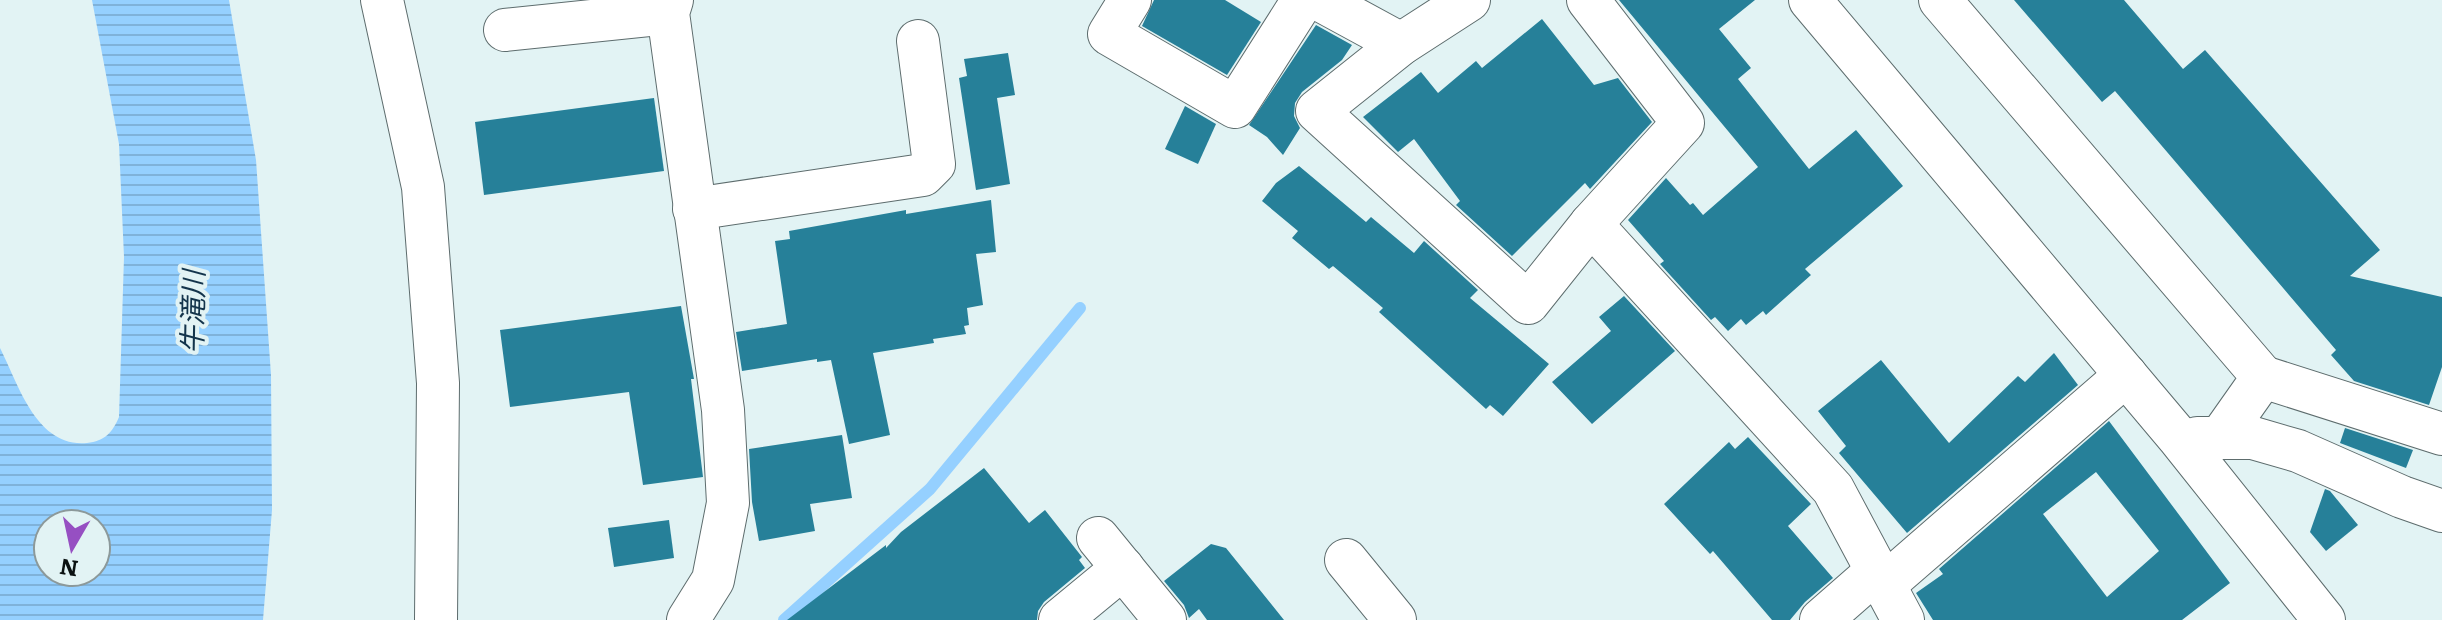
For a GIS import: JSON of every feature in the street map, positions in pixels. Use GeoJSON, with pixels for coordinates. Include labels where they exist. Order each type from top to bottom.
{"type":"FeatureCollection","features":[{"type":"Feature","properties":{"kind":"street"},"geometry":{"type":"LineString","coordinates":[[382,0],[423,187],[438,383],[436,620]]}},
{"type":"Feature","properties":{"kind":"street"},"geometry":{"type":"LineString","coordinates":[[1130,0],[1109,34],[1235,107],[1303,0]]}},
{"type":"Feature","properties":{"kind":"street"},"geometry":{"type":"LineString","coordinates":[[1320,0],[1401,44]]}},
{"type":"Feature","properties":{"kind":"street"},"geometry":{"type":"LineString","coordinates":[[1469,0],[1401,44],[1317,111],[1528,303],[1591,224],[1683,123],[1588,0]]}},
{"type":"Feature","properties":{"kind":"street"},"geometry":{"type":"LineString","coordinates":[[1810,0],[2178,437],[2324,620]]}},
{"type":"Feature","properties":{"kind":"street"},"geometry":{"type":"LineString","coordinates":[[1940,0],[2263,377],[2442,434]]}},
{"type":"Feature","properties":{"kind":"street"},"geometry":{"type":"LineString","coordinates":[[505,30],[670,6],[694,209],[723,410],[728,503],[713,580],[688,620]]}},
{"type":"Feature","properties":{"kind":"street"},"geometry":{"type":"LineString","coordinates":[[694,209],[923,175],[934,164],[918,41]]}},
{"type":"Feature","properties":{"kind":"street"},"geometry":{"type":"LineString","coordinates":[[1591,224],[1833,489],[1888,592]]}},
{"type":"Feature","properties":{"kind":"street"},"geometry":{"type":"LineString","coordinates":[[1821,620],[1888,592],[2126,375]]}},
{"type":"Feature","properties":{"kind":"street"},"geometry":{"type":"LineString","coordinates":[[2220,438],[2263,377]]}},
{"type":"Feature","properties":{"kind":"street"},"geometry":{"type":"LineString","coordinates":[[2178,437],[2253,438],[2298,451],[2402,497],[2442,511]]}},
{"type":"Feature","properties":{"kind":"street"},"geometry":{"type":"LineString","coordinates":[[1060,620],[1110,553],[1165,620]]}},
{"type":"Feature","properties":{"kind":"street"},"geometry":{"type":"LineString","coordinates":[[1346,560],[1395,620]]}},
{"type":"Feature","properties":{"kind":"water","name":"牛滝川"},"geometry":{"type":"Polygon","coordinates":[[[92,0],[229,0],[256,160],[271,375],[272,510],[263,620],[0,620],[0,348],[31,410],[54,435],[69,442],[87,443],[107,435],[119,417],[124,257],[119,144],[92,0]]]}},
{"type":"Feature","properties":{"kind":"building"},"geometry":{"type":"Polygon","coordinates":[[[1154,0],[1225,0],[1261,22],[1227,75],[1142,26],[1154,0]]]}},
{"type":"Feature","properties":{"kind":"building"},"geometry":{"type":"Polygon","coordinates":[[[1619,0],[1755,0],[1719,29],[1751,68],[1738,79],[1809,169],[1856,130],[1903,186],[1805,269],[1811,275],[1766,315],[1763,311],[1746,325],[1741,319],[1728,331],[1715,317],[1711,320],[1660,264],[1664,261],[1628,220],[1666,178],[1703,215],[1758,167],[1619,0]]]}},
{"type":"Feature","properties":{"kind":"building"},"geometry":{"type":"Polygon","coordinates":[[[2014,0],[2124,0],[2183,69],[2205,50],[2380,250],[2350,276],[2442,297],[2442,367],[2429,405],[2354,381],[2331,355],[2336,350],[2115,91],[2102,102],[2014,0]]]}},
{"type":"Feature","properties":{"kind":"building"},"geometry":{"type":"Polygon","coordinates":[[[1542,19],[1594,85],[1618,78],[1652,122],[1590,189],[1585,183],[1512,256],[1456,205],[1460,201],[1414,139],[1398,152],[1363,117],[1421,72],[1438,93],[1476,61],[1482,68],[1542,19]]]}},
{"type":"Feature","properties":{"kind":"building"},"geometry":{"type":"Polygon","coordinates":[[[1316,25],[1352,45],[1342,60],[1302,92],[1295,103],[1294,116],[1300,128],[1283,155],[1267,137],[1249,125],[1316,25]]]}},
{"type":"Feature","properties":{"kind":"building"},"geometry":{"type":"Polygon","coordinates":[[[1008,53],[1015,95],[997,98],[1010,184],[976,190],[959,78],[967,76],[964,59],[1008,53]]]}},
{"type":"Feature","properties":{"kind":"building"},"geometry":{"type":"Polygon","coordinates":[[[654,98],[664,171],[484,195],[475,122],[654,98]]]}},
{"type":"Feature","properties":{"kind":"building"},"geometry":{"type":"Polygon","coordinates":[[[1185,106],[1216,124],[1198,164],[1165,149],[1185,106]]]}},
{"type":"Feature","properties":{"kind":"building"},"geometry":{"type":"Polygon","coordinates":[[[1299,166],[1366,222],[1371,217],[1414,253],[1424,241],[1478,290],[1470,298],[1549,364],[1503,416],[1490,405],[1486,409],[1379,312],[1383,308],[1333,266],[1329,269],[1292,238],[1298,231],[1262,201],[1276,183],[1299,166]]]}},
{"type":"Feature","properties":{"kind":"building"},"geometry":{"type":"Polygon","coordinates":[[[991,200],[996,252],[976,254],[983,305],[967,308],[969,325],[964,326],[966,334],[933,339],[934,343],[873,353],[890,435],[849,444],[831,360],[817,362],[817,359],[742,371],[736,332],[787,324],[775,241],[790,239],[789,231],[906,210],[906,214],[991,200]]]}},
{"type":"Feature","properties":{"kind":"building"},"geometry":{"type":"Polygon","coordinates":[[[1624,296],[1675,351],[1592,424],[1552,382],[1611,331],[1599,317],[1624,296]]]}},
{"type":"Feature","properties":{"kind":"building"},"geometry":{"type":"Polygon","coordinates":[[[681,306],[694,379],[691,379],[703,477],[643,485],[629,392],[510,407],[500,330],[681,306]]]}},
{"type":"Feature","properties":{"kind":"building"},"geometry":{"type":"Polygon","coordinates":[[[2054,353],[2078,385],[1907,533],[1839,453],[1846,446],[1818,411],[1881,360],[1949,443],[2018,376],[2025,382],[2054,353]]]}},
{"type":"Feature","properties":{"kind":"building"},"geometry":{"type":"Polygon","coordinates":[[[2109,421],[2230,583],[2182,620],[1933,620],[1916,593],[1943,574],[1939,569],[2109,421]],[[2096,472],[2043,514],[2107,597],[2159,551],[2096,472]]]}},
{"type":"Feature","properties":{"kind":"building"},"geometry":{"type":"Polygon","coordinates":[[[2345,428],[2413,450],[2406,468],[2340,443],[2345,428]]]}},
{"type":"Feature","properties":{"kind":"building"},"geometry":{"type":"Polygon","coordinates":[[[842,435],[852,498],[810,504],[815,531],[759,541],[752,502],[749,449],[842,435]]]}},
{"type":"Feature","properties":{"kind":"building"},"geometry":{"type":"Polygon","coordinates":[[[1748,437],[1811,504],[1788,526],[1833,578],[1790,620],[1772,620],[1713,551],[1710,554],[1664,504],[1729,442],[1735,449],[1748,437]]]}},
{"type":"Feature","properties":{"kind":"building"},"geometry":{"type":"Polygon","coordinates":[[[984,468],[1029,523],[1045,510],[1082,557],[1079,560],[1085,568],[1044,602],[1037,620],[787,620],[886,545],[886,548],[901,532],[984,468]]]}},
{"type":"Feature","properties":{"kind":"building"},"geometry":{"type":"Polygon","coordinates":[[[2325,489],[2358,525],[2326,551],[2310,532],[2325,489]]]}},
{"type":"Feature","properties":{"kind":"building"},"geometry":{"type":"Polygon","coordinates":[[[669,520],[674,558],[614,567],[608,528],[669,520]]]}},
{"type":"Feature","properties":{"kind":"building"},"geometry":{"type":"Polygon","coordinates":[[[1211,544],[1226,548],[1284,620],[1207,620],[1199,609],[1189,618],[1184,605],[1164,581],[1211,544]]]}},
{"type":"Feature","properties":{"kind":"waterway"},"geometry":{"type":"LineString","coordinates":[[784,620],[930,489],[1080,308]]}}]}
